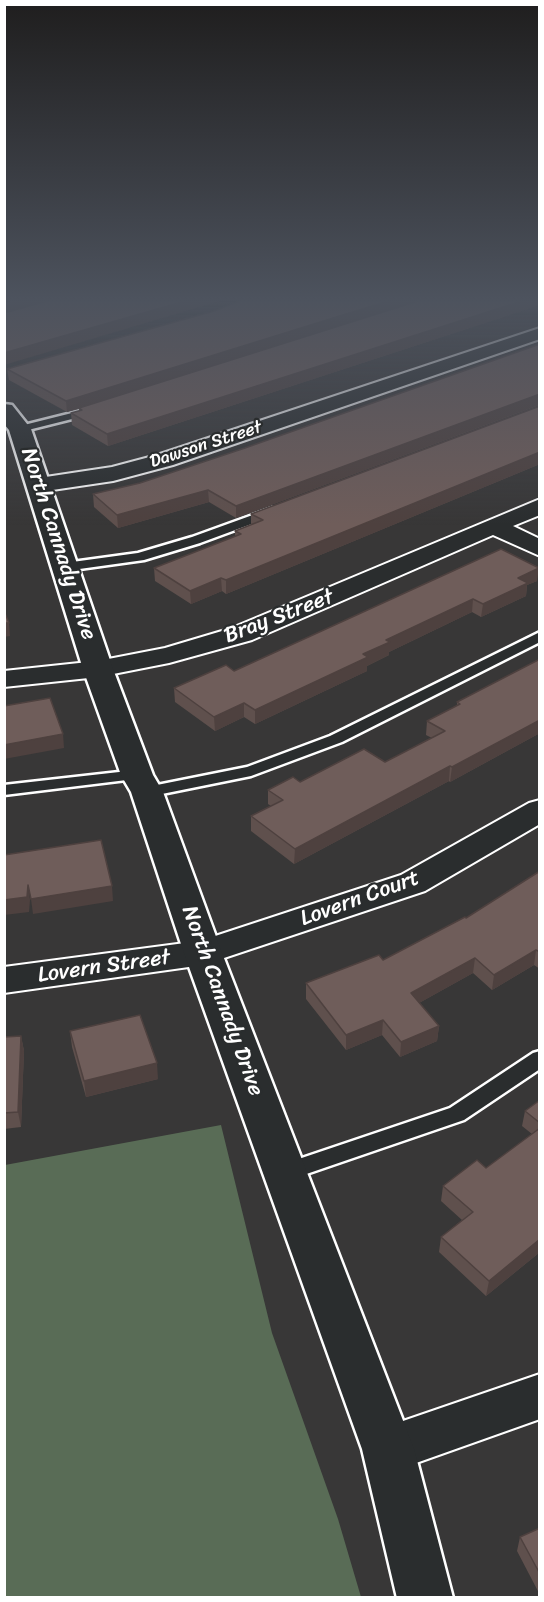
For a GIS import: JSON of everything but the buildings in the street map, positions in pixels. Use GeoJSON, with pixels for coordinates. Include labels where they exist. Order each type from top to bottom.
{"type":"FeatureCollection","features":[{"type":"Feature","properties":{"kind":"street","name":"Dawson Street"},"geometry":{"type":"LineString","coordinates":[[39,485],[113,474],[165,460],[414,376]]}},
{"type":"Feature","properties":{"kind":"street","name":"North Cannady Drive"},"geometry":{"type":"LineString","coordinates":[[12,419],[39,485],[98,669],[388,1449],[425,1598]]}},
{"type":"Feature","properties":{"kind":"street","name":"Bray Street"},"geometry":{"type":"LineString","coordinates":[[4,680],[98,669],[170,655],[242,634],[540,506]]}},
{"type":"Feature","properties":{"kind":"street"},"geometry":{"type":"LineString","coordinates":[[494,526],[540,549]]}},
{"type":"Feature","properties":{"kind":"street","name":"Lovern Court"},"geometry":{"type":"LineString","coordinates":[[203,953],[413,883],[540,810]]}},
{"type":"Feature","properties":{"kind":"street","name":"Lovern Street"},"geometry":{"type":"LineString","coordinates":[[4,980],[203,953]]}},
{"type":"Feature","properties":{"kind":"street"},"geometry":{"type":"LineString","coordinates":[[388,1449],[540,1396]]}},
{"type":"Feature","properties":{"kind":"lane"},"geometry":{"type":"LineString","coordinates":[[12,419],[86,413],[105,406]]}},
{"type":"Feature","properties":{"kind":"lane"},"geometry":{"type":"LineString","coordinates":[[65,567],[139,558],[196,540],[285,507]]}},
{"type":"Feature","properties":{"kind":"lane"},"geometry":{"type":"LineString","coordinates":[[4,790],[142,783],[250,771],[336,739],[540,636]]}},
{"type":"Feature","properties":{"kind":"lane"},"geometry":{"type":"LineString","coordinates":[[285,1172],[457,1114],[540,1058]]}},
{"type":"Feature","properties":{"kind":"green space"},"geometry":{"type":"Polygon","coordinates":[[[221,1125],[272,1333],[338,1519],[361,1597],[5,1597],[5,1165],[221,1125]]]}}]}
